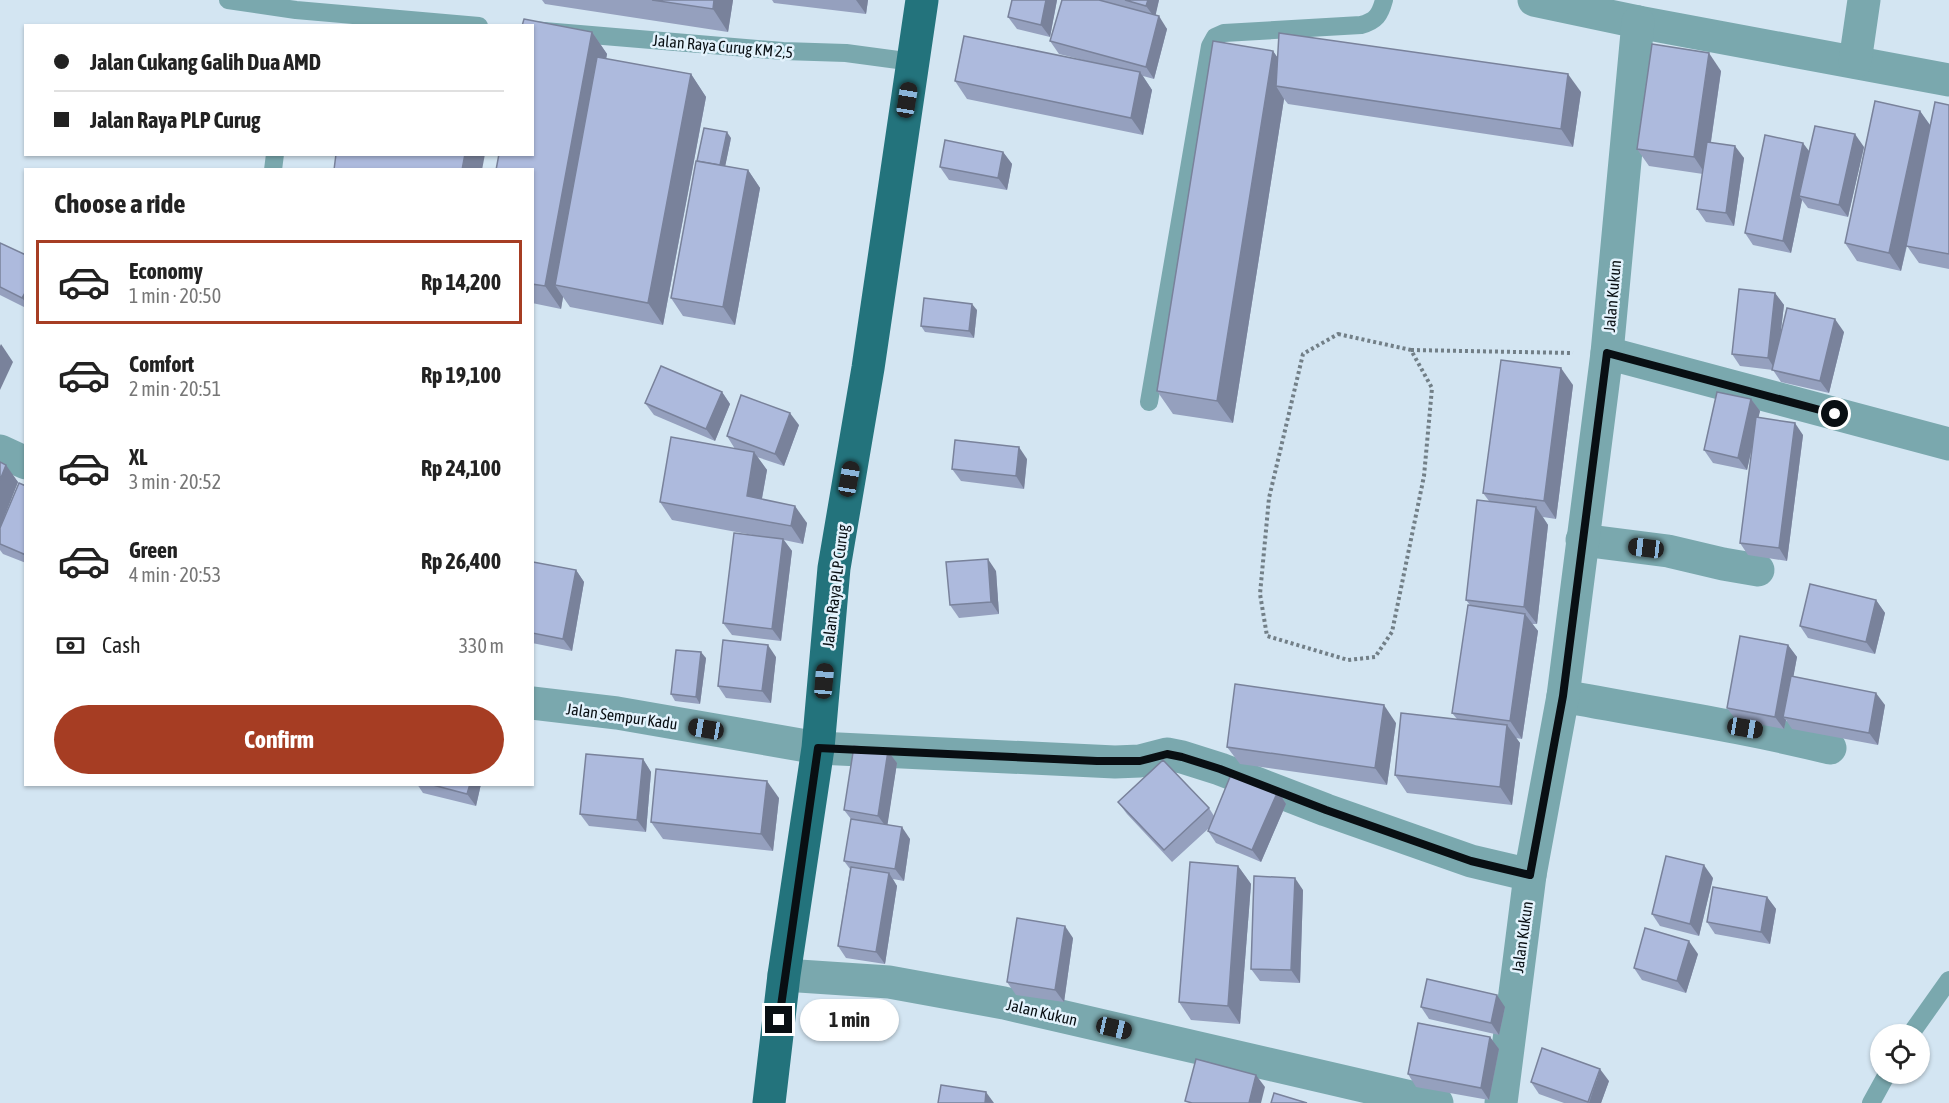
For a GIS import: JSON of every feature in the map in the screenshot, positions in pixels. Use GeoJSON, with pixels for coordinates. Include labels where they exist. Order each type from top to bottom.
{"type":"FeatureCollection","features":[{"type":"Feature","properties":{"kind":"main road","name":"Jalan Raya PLP Curug"},"geometry":{"type":"LineString","coordinates":[[769,1103],[784,975],[818,748],[834,568],[868,368],[922,0]]}},
{"type":"Feature","properties":{"kind":"street"},"geometry":{"type":"LineString","coordinates":[[1534,0],[1638,22],[1949,80]]}},
{"type":"Feature","properties":{"kind":"street"},"geometry":{"type":"LineString","coordinates":[[1855,62],[1864,0]]}},
{"type":"Feature","properties":{"kind":"street","name":"Jalan Kukun"},"geometry":{"type":"LineString","coordinates":[[1501,1103],[1530,875],[1563,696],[1607,353],[1638,22]]}},
{"type":"Feature","properties":{"kind":"street"},"geometry":{"type":"LineString","coordinates":[[1607,353],[1949,444]]}},
{"type":"Feature","properties":{"kind":"street"},"geometry":{"type":"LineString","coordinates":[[0,451],[24,462]]}},
{"type":"Feature","properties":{"kind":"street"},"geometry":{"type":"LineString","coordinates":[[1582,540],[1668,551],[1758,570]]}},
{"type":"Feature","properties":{"kind":"street"},"geometry":{"type":"LineString","coordinates":[[1563,696],[1766,732],[1830,748]]}},
{"type":"Feature","properties":{"kind":"street","name":"Jalan Sempur Kadu"},"geometry":{"type":"LineString","coordinates":[[534,704],[617,713],[818,748],[1097,761],[1140,761],[1167,754],[1220,769],[1326,810],[1471,861],[1530,875]]}},
{"type":"Feature","properties":{"kind":"street","name":"Jalan Kukun"},"geometry":{"type":"LineString","coordinates":[[784,975],[889,982],[1004,1003],[1437,1103]]}},
{"type":"Feature","properties":{"kind":"lane"},"geometry":{"type":"LineString","coordinates":[[228,0],[295,18],[433,24]]}},
{"type":"Feature","properties":{"kind":"lane"},"geometry":{"type":"LineString","coordinates":[[1149,402],[1208,57],[1215,37],[1224,33],[1361,25],[1373,22],[1380,14],[1384,0]]}},
{"type":"Feature","properties":{"kind":"lane","name":"Jalan Raya Curug KM 2,5"},"geometry":{"type":"LineString","coordinates":[[534,30],[783,51],[846,53],[913,62]]}},
{"type":"Feature","properties":{"kind":"lane"},"geometry":{"type":"LineString","coordinates":[[1918,1024],[1949,980]]}},
{"type":"Feature","properties":{"kind":"lane"},"geometry":{"type":"LineString","coordinates":[[1871,1103],[1881,1084]]}},
{"type":"Feature","properties":{"kind":"path"},"geometry":{"type":"LineString","coordinates":[[1411,350],[1432,388],[1425,476],[1392,632],[1375,657],[1348,660],[1267,636],[1260,594],[1269,498],[1303,354],[1338,334],[1411,350],[1607,353]]}},
{"type":"Feature","properties":{"kind":"building"},"geometry":{"type":"Polygon","coordinates":[[[652,0],[714,0],[713,9],[652,0]]]}},
{"type":"Feature","properties":{"kind":"building"},"geometry":{"type":"Polygon","coordinates":[[[1012,0],[1046,0],[1041,25],[1008,17],[1012,0]]]}},
{"type":"Feature","properties":{"kind":"building"},"geometry":{"type":"Polygon","coordinates":[[[1062,0],[1099,0],[1159,16],[1146,67],[1050,41],[1062,0]]]}},
{"type":"Feature","properties":{"kind":"building"},"geometry":{"type":"Polygon","coordinates":[[[1125,0],[1148,0],[1146,6],[1125,0]]]}},
{"type":"Feature","properties":{"kind":"building"},"geometry":{"type":"Polygon","coordinates":[[[524,19],[592,32],[545,286],[534,284],[534,168],[496,168],[499,156],[534,156],[534,24],[523,24],[524,19]]]}},
{"type":"Feature","properties":{"kind":"building"},"geometry":{"type":"Polygon","coordinates":[[[1279,33],[1568,74],[1561,129],[1276,86],[1279,33]]]}},
{"type":"Feature","properties":{"kind":"building"},"geometry":{"type":"Polygon","coordinates":[[[964,36],[1140,72],[1131,118],[955,81],[964,36]]]}},
{"type":"Feature","properties":{"kind":"building"},"geometry":{"type":"Polygon","coordinates":[[[1213,41],[1273,51],[1217,401],[1157,391],[1213,41]]]}},
{"type":"Feature","properties":{"kind":"building"},"geometry":{"type":"Polygon","coordinates":[[[1652,44],[1709,53],[1694,157],[1637,149],[1652,44]]]}},
{"type":"Feature","properties":{"kind":"building"},"geometry":{"type":"Polygon","coordinates":[[[597,57],[691,74],[648,303],[555,285],[597,57]]]}},
{"type":"Feature","properties":{"kind":"building"},"geometry":{"type":"Polygon","coordinates":[[[1875,101],[1920,111],[1889,253],[1845,243],[1875,101]]]}},
{"type":"Feature","properties":{"kind":"building"},"geometry":{"type":"Polygon","coordinates":[[[1935,102],[1949,105],[1949,254],[1906,246],[1935,102]]]}},
{"type":"Feature","properties":{"kind":"building"},"geometry":{"type":"Polygon","coordinates":[[[1815,126],[1855,134],[1839,205],[1799,196],[1815,126]]]}},
{"type":"Feature","properties":{"kind":"building"},"geometry":{"type":"Polygon","coordinates":[[[704,128],[727,132],[720,165],[697,161],[704,128]]]}},
{"type":"Feature","properties":{"kind":"building"},"geometry":{"type":"Polygon","coordinates":[[[1765,135],[1803,143],[1783,241],[1745,233],[1765,135]]]}},
{"type":"Feature","properties":{"kind":"building"},"geometry":{"type":"Polygon","coordinates":[[[945,140],[1003,152],[998,178],[940,167],[945,140]]]}},
{"type":"Feature","properties":{"kind":"building"},"geometry":{"type":"Polygon","coordinates":[[[1707,142],[1735,146],[1726,213],[1697,209],[1707,142]]]}},
{"type":"Feature","properties":{"kind":"building"},"geometry":{"type":"Polygon","coordinates":[[[336,156],[465,156],[462,168],[334,168],[336,156]]]}},
{"type":"Feature","properties":{"kind":"building"},"geometry":{"type":"Polygon","coordinates":[[[696,161],[748,170],[723,307],[671,298],[696,161]]]}},
{"type":"Feature","properties":{"kind":"building"},"geometry":{"type":"Polygon","coordinates":[[[0,243],[24,254],[24,294],[22,298],[0,287],[0,243]]]}},
{"type":"Feature","properties":{"kind":"building"},"geometry":{"type":"Polygon","coordinates":[[[1739,289],[1775,293],[1768,358],[1732,354],[1739,289]]]}},
{"type":"Feature","properties":{"kind":"building"},"geometry":{"type":"Polygon","coordinates":[[[924,298],[972,304],[969,331],[921,326],[924,298]]]}},
{"type":"Feature","properties":{"kind":"building"},"geometry":{"type":"Polygon","coordinates":[[[1787,308],[1835,319],[1820,381],[1772,370],[1787,308]]]}},
{"type":"Feature","properties":{"kind":"building"},"geometry":{"type":"Polygon","coordinates":[[[1501,360],[1561,368],[1544,501],[1483,493],[1501,360]]]}},
{"type":"Feature","properties":{"kind":"building"},"geometry":{"type":"Polygon","coordinates":[[[661,366],[722,392],[706,429],[645,403],[661,366]]]}},
{"type":"Feature","properties":{"kind":"building"},"geometry":{"type":"Polygon","coordinates":[[[1717,392],[1751,399],[1738,458],[1704,450],[1717,392]]]}},
{"type":"Feature","properties":{"kind":"building"},"geometry":{"type":"Polygon","coordinates":[[[741,395],[790,413],[775,454],[727,436],[741,395]]]}},
{"type":"Feature","properties":{"kind":"building"},"geometry":{"type":"Polygon","coordinates":[[[1756,417],[1795,423],[1779,548],[1740,543],[1756,417]]]}},
{"type":"Feature","properties":{"kind":"building"},"geometry":{"type":"Polygon","coordinates":[[[671,437],[754,452],[747,496],[795,506],[791,526],[660,502],[671,437]]]}},
{"type":"Feature","properties":{"kind":"building"},"geometry":{"type":"Polygon","coordinates":[[[955,440],[1019,447],[1016,476],[952,469],[955,440]]]}},
{"type":"Feature","properties":{"kind":"building"},"geometry":{"type":"Polygon","coordinates":[[[0,462],[6,465],[0,480],[0,462]]]}},
{"type":"Feature","properties":{"kind":"building"},"geometry":{"type":"Polygon","coordinates":[[[19,483],[24,485],[24,554],[0,544],[0,528],[19,483]]]}},
{"type":"Feature","properties":{"kind":"building"},"geometry":{"type":"Polygon","coordinates":[[[1477,500],[1536,507],[1524,607],[1466,600],[1477,500]]]}},
{"type":"Feature","properties":{"kind":"building"},"geometry":{"type":"Polygon","coordinates":[[[734,533],[783,539],[772,629],[723,623],[734,533]]]}},
{"type":"Feature","properties":{"kind":"building"},"geometry":{"type":"Polygon","coordinates":[[[988,559],[991,602],[950,605],[946,562],[988,559]]]}},
{"type":"Feature","properties":{"kind":"building"},"geometry":{"type":"Polygon","coordinates":[[[534,562],[576,570],[563,639],[534,633],[534,562]]]}},
{"type":"Feature","properties":{"kind":"building"},"geometry":{"type":"Polygon","coordinates":[[[1810,584],[1876,600],[1866,642],[1800,626],[1810,584]]]}},
{"type":"Feature","properties":{"kind":"building"},"geometry":{"type":"Polygon","coordinates":[[[1468,605],[1525,614],[1510,721],[1452,713],[1468,605]]]}},
{"type":"Feature","properties":{"kind":"building"},"geometry":{"type":"Polygon","coordinates":[[[1740,636],[1788,645],[1775,717],[1727,708],[1740,636]]]}},
{"type":"Feature","properties":{"kind":"building"},"geometry":{"type":"Polygon","coordinates":[[[723,640],[768,645],[762,691],[718,686],[723,640]]]}},
{"type":"Feature","properties":{"kind":"building"},"geometry":{"type":"Polygon","coordinates":[[[676,650],[701,652],[696,697],[671,694],[676,650]]]}},
{"type":"Feature","properties":{"kind":"building"},"geometry":{"type":"Polygon","coordinates":[[[1791,676],[1876,693],[1869,733],[1783,717],[1791,676]]]}},
{"type":"Feature","properties":{"kind":"building"},"geometry":{"type":"Polygon","coordinates":[[[1235,684],[1384,705],[1375,768],[1227,747],[1235,684]]]}},
{"type":"Feature","properties":{"kind":"building"},"geometry":{"type":"Polygon","coordinates":[[[1401,713],[1507,725],[1500,787],[1395,775],[1401,713]]]}},
{"type":"Feature","properties":{"kind":"building"},"geometry":{"type":"Polygon","coordinates":[[[854,746],[888,751],[878,816],[844,810],[854,746]]]}},
{"type":"Feature","properties":{"kind":"building"},"geometry":{"type":"Polygon","coordinates":[[[586,754],[643,759],[637,820],[580,814],[586,754]]]}},
{"type":"Feature","properties":{"kind":"building"},"geometry":{"type":"Polygon","coordinates":[[[1163,760],[1209,808],[1164,850],[1118,802],[1163,760]]]}},
{"type":"Feature","properties":{"kind":"building"},"geometry":{"type":"Polygon","coordinates":[[[656,769],[767,781],[761,834],[651,822],[656,769]]]}},
{"type":"Feature","properties":{"kind":"building"},"geometry":{"type":"Polygon","coordinates":[[[1232,772],[1278,791],[1252,850],[1208,831],[1232,772]]]}},
{"type":"Feature","properties":{"kind":"building"},"geometry":{"type":"Polygon","coordinates":[[[437,786],[469,786],[467,794],[437,786]]]}},
{"type":"Feature","properties":{"kind":"building"},"geometry":{"type":"Polygon","coordinates":[[[851,819],[902,827],[895,869],[844,861],[851,819]]]}},
{"type":"Feature","properties":{"kind":"building"},"geometry":{"type":"Polygon","coordinates":[[[1666,856],[1704,865],[1690,924],[1652,914],[1666,856]]]}},
{"type":"Feature","properties":{"kind":"building"},"geometry":{"type":"Polygon","coordinates":[[[1190,862],[1238,866],[1228,1006],[1179,1002],[1190,862]]]}},
{"type":"Feature","properties":{"kind":"building"},"geometry":{"type":"Polygon","coordinates":[[[851,867],[889,873],[876,952],[838,946],[851,867]]]}},
{"type":"Feature","properties":{"kind":"building"},"geometry":{"type":"Polygon","coordinates":[[[1254,876],[1295,878],[1291,970],[1251,969],[1254,876]]]}},
{"type":"Feature","properties":{"kind":"building"},"geometry":{"type":"Polygon","coordinates":[[[1713,887],[1767,897],[1761,932],[1707,922],[1713,887]]]}},
{"type":"Feature","properties":{"kind":"building"},"geometry":{"type":"Polygon","coordinates":[[[1017,918],[1065,926],[1055,990],[1007,982],[1017,918]]]}},
{"type":"Feature","properties":{"kind":"building"},"geometry":{"type":"Polygon","coordinates":[[[1645,928],[1689,941],[1677,981],[1634,968],[1645,928]]]}},
{"type":"Feature","properties":{"kind":"building"},"geometry":{"type":"Polygon","coordinates":[[[1427,979],[1497,995],[1491,1023],[1421,1007],[1427,979]]]}},
{"type":"Feature","properties":{"kind":"building"},"geometry":{"type":"Polygon","coordinates":[[[1418,1023],[1490,1037],[1481,1088],[1408,1074],[1418,1023]]]}},
{"type":"Feature","properties":{"kind":"building"},"geometry":{"type":"Polygon","coordinates":[[[1542,1048],[1600,1069],[1588,1102],[1531,1082],[1542,1048]]]}},
{"type":"Feature","properties":{"kind":"building"},"geometry":{"type":"Polygon","coordinates":[[[1196,1059],[1256,1075],[1249,1103],[1185,1101],[1196,1059]]]}},
{"type":"Feature","properties":{"kind":"building"},"geometry":{"type":"Polygon","coordinates":[[[941,1085],[986,1092],[985,1103],[938,1103],[941,1085]]]}},
{"type":"Feature","properties":{"kind":"building"},"geometry":{"type":"Polygon","coordinates":[[[1274,1093],[1307,1103],[1271,1103],[1274,1093]]]}},
{"type":"Feature","properties":{"kind":"route"},"geometry":{"type":"LineString","coordinates":[[779,1020],[818,748],[1097,761],[1140,761],[1167,754],[1220,769],[1326,810],[1471,861],[1530,875],[1563,696],[1607,353],[1835,414]]}}]}
